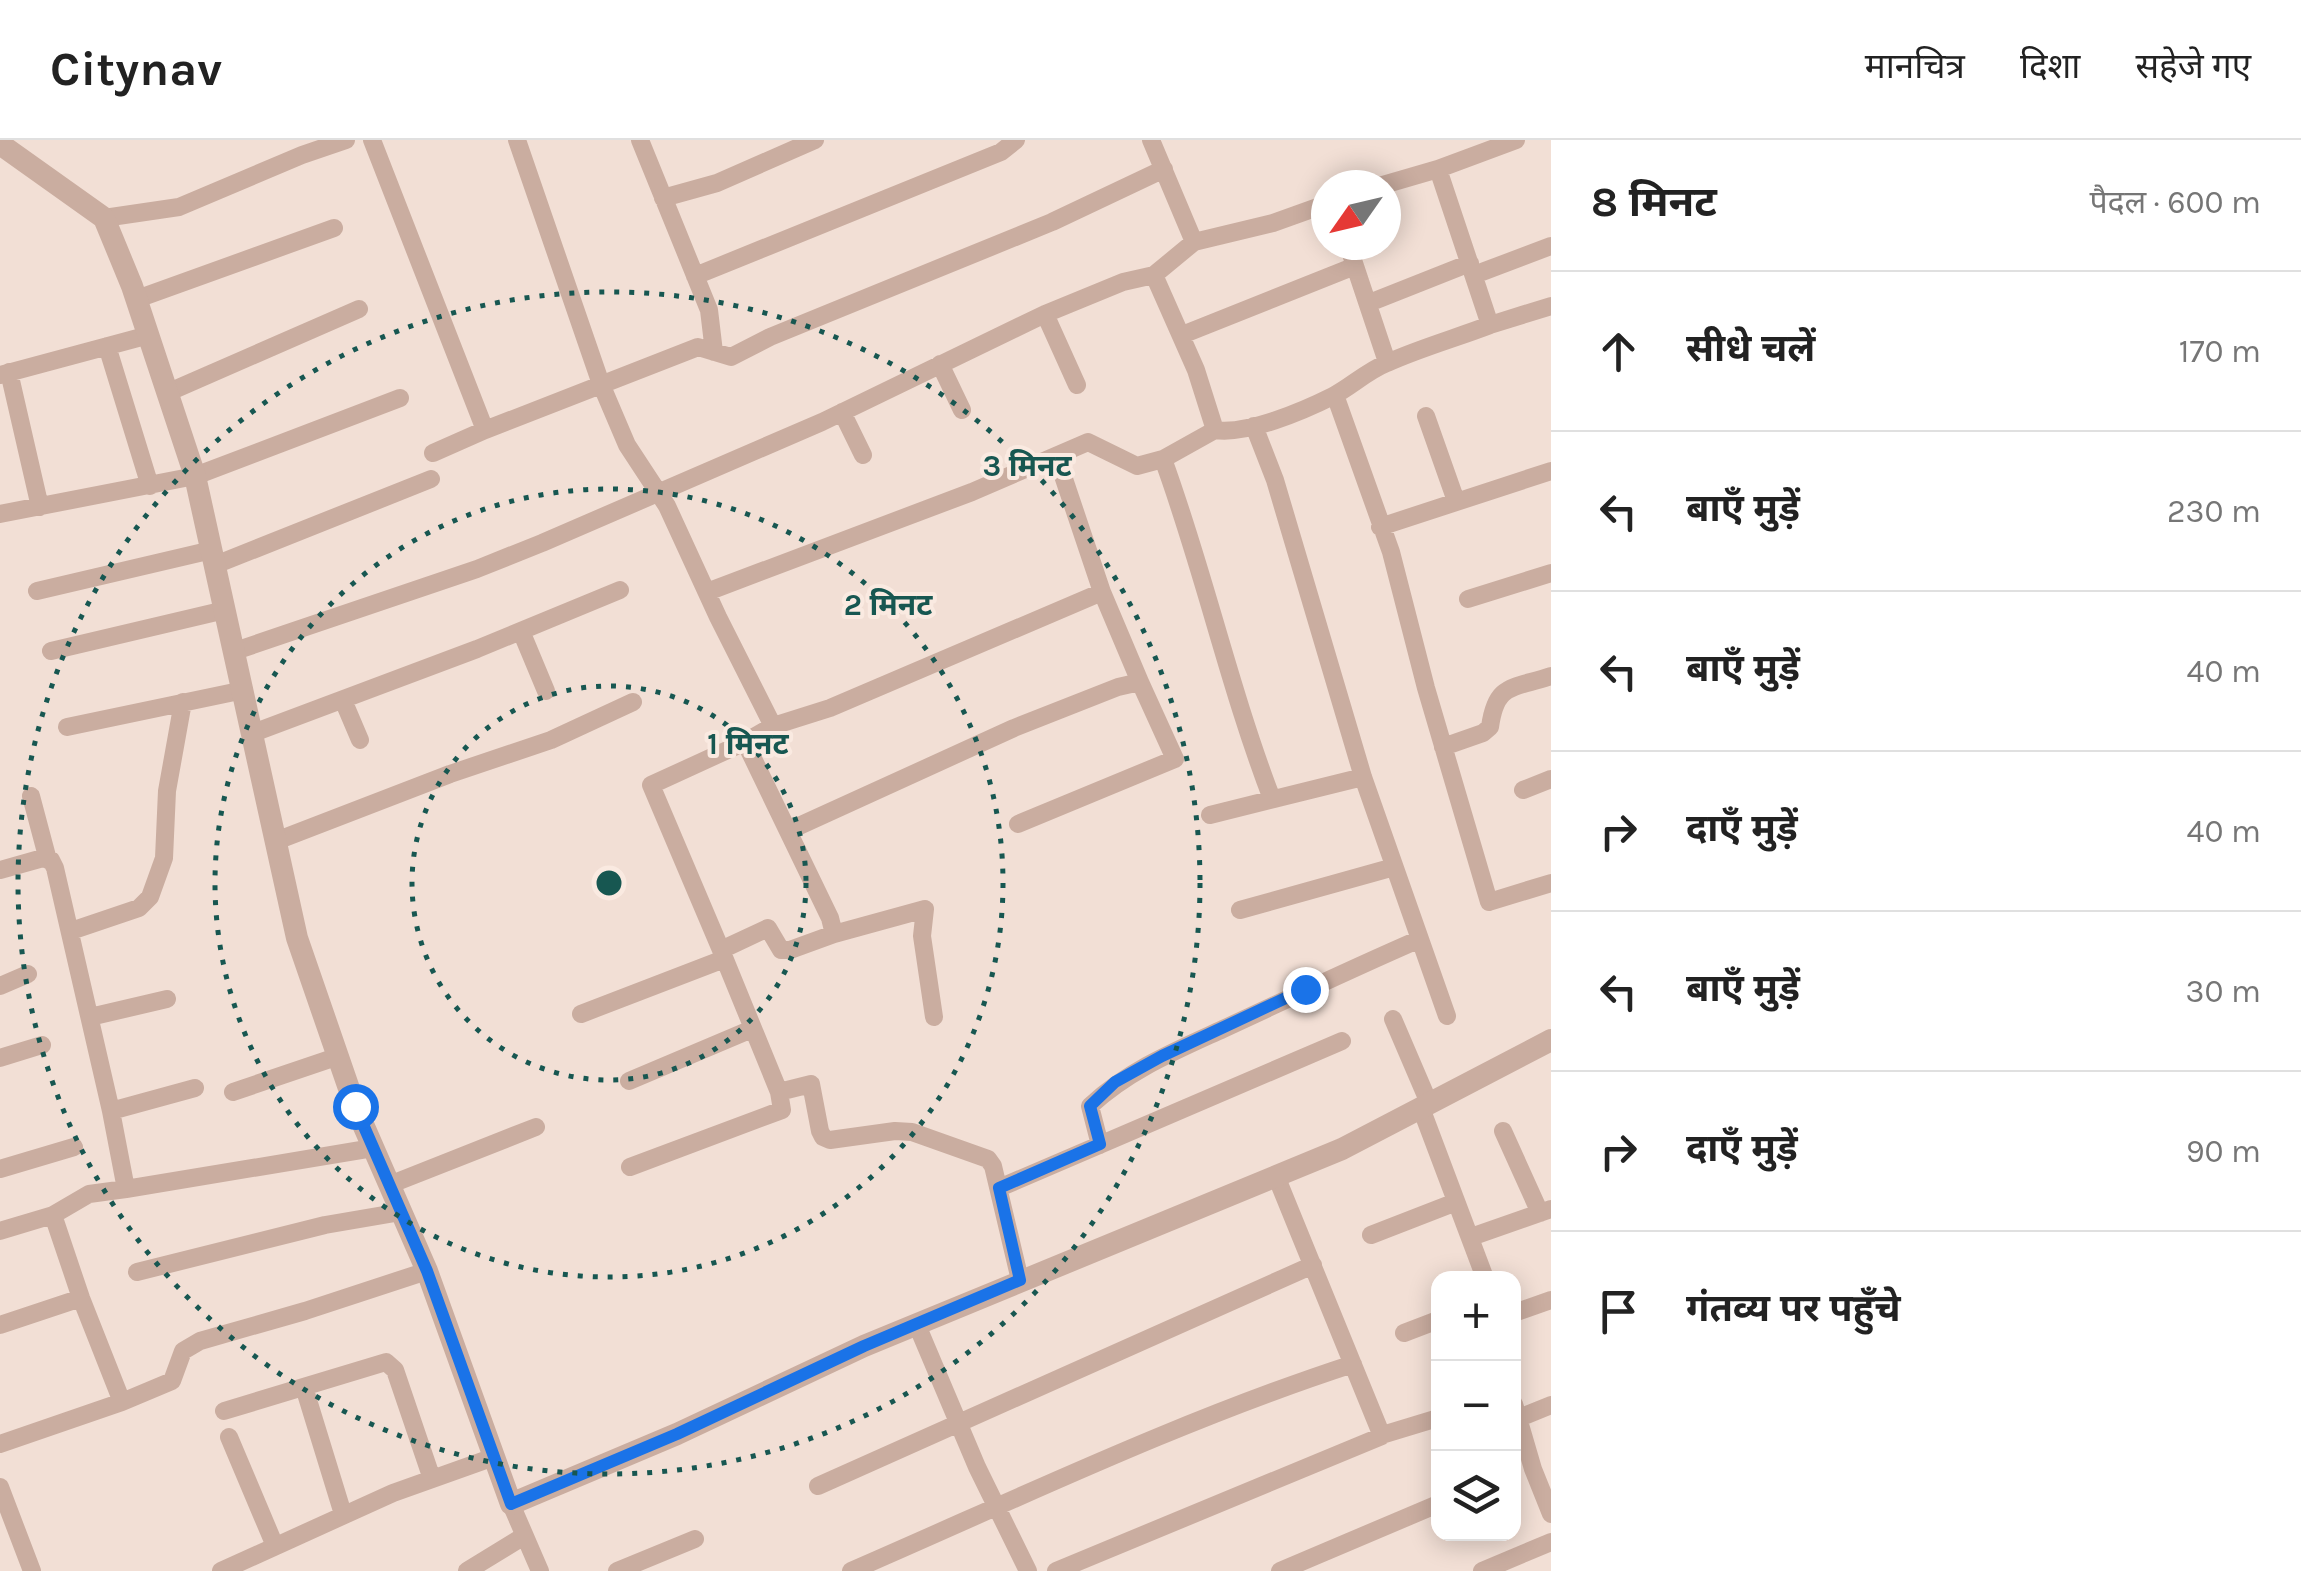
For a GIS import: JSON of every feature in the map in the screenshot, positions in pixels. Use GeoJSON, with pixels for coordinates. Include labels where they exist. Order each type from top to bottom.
{"type":"FeatureCollection","features":[{"type":"Feature","properties":{"kind":"street"},"geometry":{"type":"LineString","coordinates":[[104,218],[179,207],[346,140]]}},
{"type":"Feature","properties":{"kind":"street"},"geometry":{"type":"LineString","coordinates":[[372,140],[485,430]]}},
{"type":"Feature","properties":{"kind":"street"},"geometry":{"type":"LineString","coordinates":[[640,140],[709,310],[714,352]]}},
{"type":"Feature","properties":{"kind":"street"},"geometry":{"type":"LineString","coordinates":[[663,198],[717,183],[815,140]]}},
{"type":"Feature","properties":{"kind":"street"},"geometry":{"type":"LineString","coordinates":[[695,276],[1001,152],[1016,140]]}},
{"type":"Feature","properties":{"kind":"street"},"geometry":{"type":"LineString","coordinates":[[1151,140],[1194,242]]}},
{"type":"Feature","properties":{"kind":"street"},"geometry":{"type":"LineString","coordinates":[[1401,180],[1516,140]]}},
{"type":"Feature","properties":{"kind":"street"},"geometry":{"type":"LineString","coordinates":[[523,142],[601,384],[627,445],[658,493],[773,726]]}},
{"type":"Feature","properties":{"kind":"street"},"geometry":{"type":"LineString","coordinates":[[0,144],[104,218],[137,300],[195,476],[297,938],[374,1148],[427,1271],[511,1504],[540,1571]]}},
{"type":"Feature","properties":{"kind":"street"},"geometry":{"type":"LineString","coordinates":[[433,452],[698,346],[732,357],[770,337],[1052,222],[1164,169]]}},
{"type":"Feature","properties":{"kind":"street"},"geometry":{"type":"LineString","coordinates":[[1438,169],[1490,326]]}},
{"type":"Feature","properties":{"kind":"street"},"geometry":{"type":"LineString","coordinates":[[234,651],[477,569],[842,412],[1045,314],[1123,282],[1154,275],[1194,242],[1311,209]]}},
{"type":"Feature","properties":{"kind":"street"},"geometry":{"type":"LineString","coordinates":[[137,300],[334,228]]}},
{"type":"Feature","properties":{"kind":"street"},"geometry":{"type":"LineString","coordinates":[[1368,304],[1551,246]]}},
{"type":"Feature","properties":{"kind":"street"},"geometry":{"type":"LineString","coordinates":[[1353,260],[1388,362]]}},
{"type":"Feature","properties":{"kind":"street"},"geometry":{"type":"LineString","coordinates":[[1182,335],[1355,266]]}},
{"type":"Feature","properties":{"kind":"street"},"geometry":{"type":"LineString","coordinates":[[1154,275],[1182,335],[1214,430]]}},
{"type":"Feature","properties":{"kind":"street"},"geometry":{"type":"LineString","coordinates":[[707,592],[1056,458],[1088,442],[1137,466],[1163,459],[1214,430],[1234,433],[1254,426],[1336,395],[1388,362],[1551,306]]}},
{"type":"Feature","properties":{"kind":"street"},"geometry":{"type":"LineString","coordinates":[[169,392],[359,309]]}},
{"type":"Feature","properties":{"kind":"street"},"geometry":{"type":"LineString","coordinates":[[1045,314],[1078,384]]}},
{"type":"Feature","properties":{"kind":"street"},"geometry":{"type":"LineString","coordinates":[[40,508],[4,374],[149,334]]}},
{"type":"Feature","properties":{"kind":"street"},"geometry":{"type":"LineString","coordinates":[[108,346],[150,486]]}},
{"type":"Feature","properties":{"kind":"street"},"geometry":{"type":"LineString","coordinates":[[940,364],[962,410]]}},
{"type":"Feature","properties":{"kind":"street"},"geometry":{"type":"LineString","coordinates":[[1336,395],[1390,552],[1489,902],[1551,883]]}},
{"type":"Feature","properties":{"kind":"street"},"geometry":{"type":"LineString","coordinates":[[0,514],[195,476],[400,398]]}},
{"type":"Feature","properties":{"kind":"street"},"geometry":{"type":"LineString","coordinates":[[842,412],[863,455]]}},
{"type":"Feature","properties":{"kind":"street"},"geometry":{"type":"LineString","coordinates":[[1426,416],[1456,500]]}},
{"type":"Feature","properties":{"kind":"street"},"geometry":{"type":"LineString","coordinates":[[1254,426],[1275,480],[1364,777],[1447,1016]]}},
{"type":"Feature","properties":{"kind":"street"},"geometry":{"type":"LineString","coordinates":[[1018,824],[1175,759],[1102,592],[1056,458]]}},
{"type":"Feature","properties":{"kind":"street"},"geometry":{"type":"LineString","coordinates":[[1163,459],[1247,734],[1272,799]]}},
{"type":"Feature","properties":{"kind":"street"},"geometry":{"type":"LineString","coordinates":[[1380,526],[1551,470]]}},
{"type":"Feature","properties":{"kind":"street"},"geometry":{"type":"LineString","coordinates":[[37,592],[213,557],[430,480]]}},
{"type":"Feature","properties":{"kind":"street"},"geometry":{"type":"LineString","coordinates":[[1468,599],[1551,573]]}},
{"type":"Feature","properties":{"kind":"street"},"geometry":{"type":"LineString","coordinates":[[253,734],[620,590]]}},
{"type":"Feature","properties":{"kind":"street"},"geometry":{"type":"LineString","coordinates":[[630,1168],[782,1110],[723,954],[651,785],[773,726],[830,708],[1102,592]]}},
{"type":"Feature","properties":{"kind":"street"},"geometry":{"type":"LineString","coordinates":[[51,650],[226,610]]}},
{"type":"Feature","properties":{"kind":"street"},"geometry":{"type":"LineString","coordinates":[[521,631],[546,691]]}},
{"type":"Feature","properties":{"kind":"street"},"geometry":{"type":"LineString","coordinates":[[1443,746],[1490,727],[1493,702],[1499,695],[1551,676]]}},
{"type":"Feature","properties":{"kind":"street"},"geometry":{"type":"LineString","coordinates":[[788,831],[1014,728],[1140,682]]}},
{"type":"Feature","properties":{"kind":"street"},"geometry":{"type":"LineString","coordinates":[[67,727],[244,690]]}},
{"type":"Feature","properties":{"kind":"street"},"geometry":{"type":"LineString","coordinates":[[344,700],[360,740]]}},
{"type":"Feature","properties":{"kind":"street"},"geometry":{"type":"LineString","coordinates":[[71,931],[139,908],[150,897],[164,858],[167,792],[183,702]]}},
{"type":"Feature","properties":{"kind":"street"},"geometry":{"type":"LineString","coordinates":[[276,841],[450,774],[552,740],[633,702]]}},
{"type":"Feature","properties":{"kind":"street"},"geometry":{"type":"LineString","coordinates":[[744,742],[830,918],[834,934]]}},
{"type":"Feature","properties":{"kind":"street"},"geometry":{"type":"LineString","coordinates":[[1210,815],[1364,777]]}},
{"type":"Feature","properties":{"kind":"street"},"geometry":{"type":"LineString","coordinates":[[1524,790],[1551,779]]}},
{"type":"Feature","properties":{"kind":"street"},"geometry":{"type":"LineString","coordinates":[[31,796],[71,931],[126,1189]]}},
{"type":"Feature","properties":{"kind":"street"},"geometry":{"type":"LineString","coordinates":[[0,870],[48,860]]}},
{"type":"Feature","properties":{"kind":"street"},"geometry":{"type":"LineString","coordinates":[[1240,910],[1394,867]]}},
{"type":"Feature","properties":{"kind":"street"},"geometry":{"type":"LineString","coordinates":[[582,1014],[723,954],[768,928],[785,951],[924,909],[922,936],[934,1017]]}},
{"type":"Feature","properties":{"kind":"street"},"geometry":{"type":"LineString","coordinates":[[1100,1144],[1090,1106],[1115,1082],[1162,1056],[1420,939]]}},
{"type":"Feature","properties":{"kind":"street"},"geometry":{"type":"LineString","coordinates":[[0,986],[28,974]]}},
{"type":"Feature","properties":{"kind":"street"},"geometry":{"type":"LineString","coordinates":[[90,1017],[167,999]]}},
{"type":"Feature","properties":{"kind":"street"},"geometry":{"type":"LineString","coordinates":[[1393,1020],[1482,1271]]}},
{"type":"Feature","properties":{"kind":"street"},"geometry":{"type":"LineString","coordinates":[[629,1081],[752,1029]]}},
{"type":"Feature","properties":{"kind":"street"},"geometry":{"type":"LineString","coordinates":[[511,1504],[677,1434],[864,1346],[1342,1149],[1551,1040]]}},
{"type":"Feature","properties":{"kind":"street"},"geometry":{"type":"LineString","coordinates":[[999,1188],[1342,1041]]}},
{"type":"Feature","properties":{"kind":"street"},"geometry":{"type":"LineString","coordinates":[[0,1058],[42,1046]]}},
{"type":"Feature","properties":{"kind":"street"},"geometry":{"type":"LineString","coordinates":[[233,1092],[339,1056]]}},
{"type":"Feature","properties":{"kind":"street"},"geometry":{"type":"LineString","coordinates":[[778,1092],[808,1083],[814,1087],[823,1138],[895,1130],[912,1132],[988,1159],[999,1188],[1020,1280]]}},
{"type":"Feature","properties":{"kind":"street"},"geometry":{"type":"LineString","coordinates":[[112,1111],[196,1088]]}},
{"type":"Feature","properties":{"kind":"street"},"geometry":{"type":"LineString","coordinates":[[390,1185],[536,1128]]}},
{"type":"Feature","properties":{"kind":"street"},"geometry":{"type":"LineString","coordinates":[[1470,1237],[1546,1211],[1503,1130]]}},
{"type":"Feature","properties":{"kind":"street"},"geometry":{"type":"LineString","coordinates":[[0,1169],[74,1146]]}},
{"type":"Feature","properties":{"kind":"street"},"geometry":{"type":"LineString","coordinates":[[0,1231],[53,1216],[89,1194],[374,1148]]}},
{"type":"Feature","properties":{"kind":"street"},"geometry":{"type":"LineString","coordinates":[[1276,1176],[1382,1434]]}},
{"type":"Feature","properties":{"kind":"street"},"geometry":{"type":"LineString","coordinates":[[1372,1236],[1456,1202]]}},
{"type":"Feature","properties":{"kind":"street"},"geometry":{"type":"LineString","coordinates":[[138,1272],[325,1225],[401,1212]]}},
{"type":"Feature","properties":{"kind":"street"},"geometry":{"type":"LineString","coordinates":[[53,1216],[122,1402]]}},
{"type":"Feature","properties":{"kind":"street"},"geometry":{"type":"LineString","coordinates":[[818,1486],[1313,1265]]}},
{"type":"Feature","properties":{"kind":"street"},"geometry":{"type":"LineString","coordinates":[[0,1444],[172,1381],[183,1351],[200,1341],[427,1271]]}},
{"type":"Feature","properties":{"kind":"street"},"geometry":{"type":"LineString","coordinates":[[0,1325],[81,1298]]}},
{"type":"Feature","properties":{"kind":"street"},"geometry":{"type":"LineString","coordinates":[[1521,1311],[1551,1300]]}},
{"type":"Feature","properties":{"kind":"street"},"geometry":{"type":"LineString","coordinates":[[1404,1333],[1431,1323]]}},
{"type":"Feature","properties":{"kind":"street"},"geometry":{"type":"LineString","coordinates":[[917,1325],[1028,1571]]}},
{"type":"Feature","properties":{"kind":"street"},"geometry":{"type":"LineString","coordinates":[[224,1411],[391,1364],[432,1480]]}},
{"type":"Feature","properties":{"kind":"street"},"geometry":{"type":"LineString","coordinates":[[852,1571],[1282,1386],[1352,1364]]}},
{"type":"Feature","properties":{"kind":"street"},"geometry":{"type":"LineString","coordinates":[[304,1387],[343,1514]]}},
{"type":"Feature","properties":{"kind":"street"},"geometry":{"type":"LineString","coordinates":[[1521,1410],[1551,1404]]}},
{"type":"Feature","properties":{"kind":"street"},"geometry":{"type":"LineString","coordinates":[[1056,1571],[1210,1510],[1382,1434],[1431,1420]]}},
{"type":"Feature","properties":{"kind":"street"},"geometry":{"type":"LineString","coordinates":[[1521,1428],[1551,1514]]}},
{"type":"Feature","properties":{"kind":"street"},"geometry":{"type":"LineString","coordinates":[[229,1437],[275,1546]]}},
{"type":"Feature","properties":{"kind":"street"},"geometry":{"type":"LineString","coordinates":[[221,1571],[343,1514],[494,1457]]}},
{"type":"Feature","properties":{"kind":"street"},"geometry":{"type":"LineString","coordinates":[[1521,1473],[1533,1469]]}},
{"type":"Feature","properties":{"kind":"street"},"geometry":{"type":"LineString","coordinates":[[0,1487],[32,1571]]}},
{"type":"Feature","properties":{"kind":"street"},"geometry":{"type":"LineString","coordinates":[[1280,1571],[1431,1507]]}},
{"type":"Feature","properties":{"kind":"street"},"geometry":{"type":"LineString","coordinates":[[467,1571],[524,1536]]}},
{"type":"Feature","properties":{"kind":"street"},"geometry":{"type":"LineString","coordinates":[[616,1571],[695,1538]]}},
{"type":"Feature","properties":{"kind":"street"},"geometry":{"type":"LineString","coordinates":[[1482,1571],[1551,1542]]}},
{"type":"Feature","properties":{"kind":"route"},"geometry":{"type":"LineString","coordinates":[[355,1106],[427,1271],[511,1504],[1020,1280],[999,1188],[1100,1144],[1090,1106],[1115,1082],[1305,989]]}}]}
